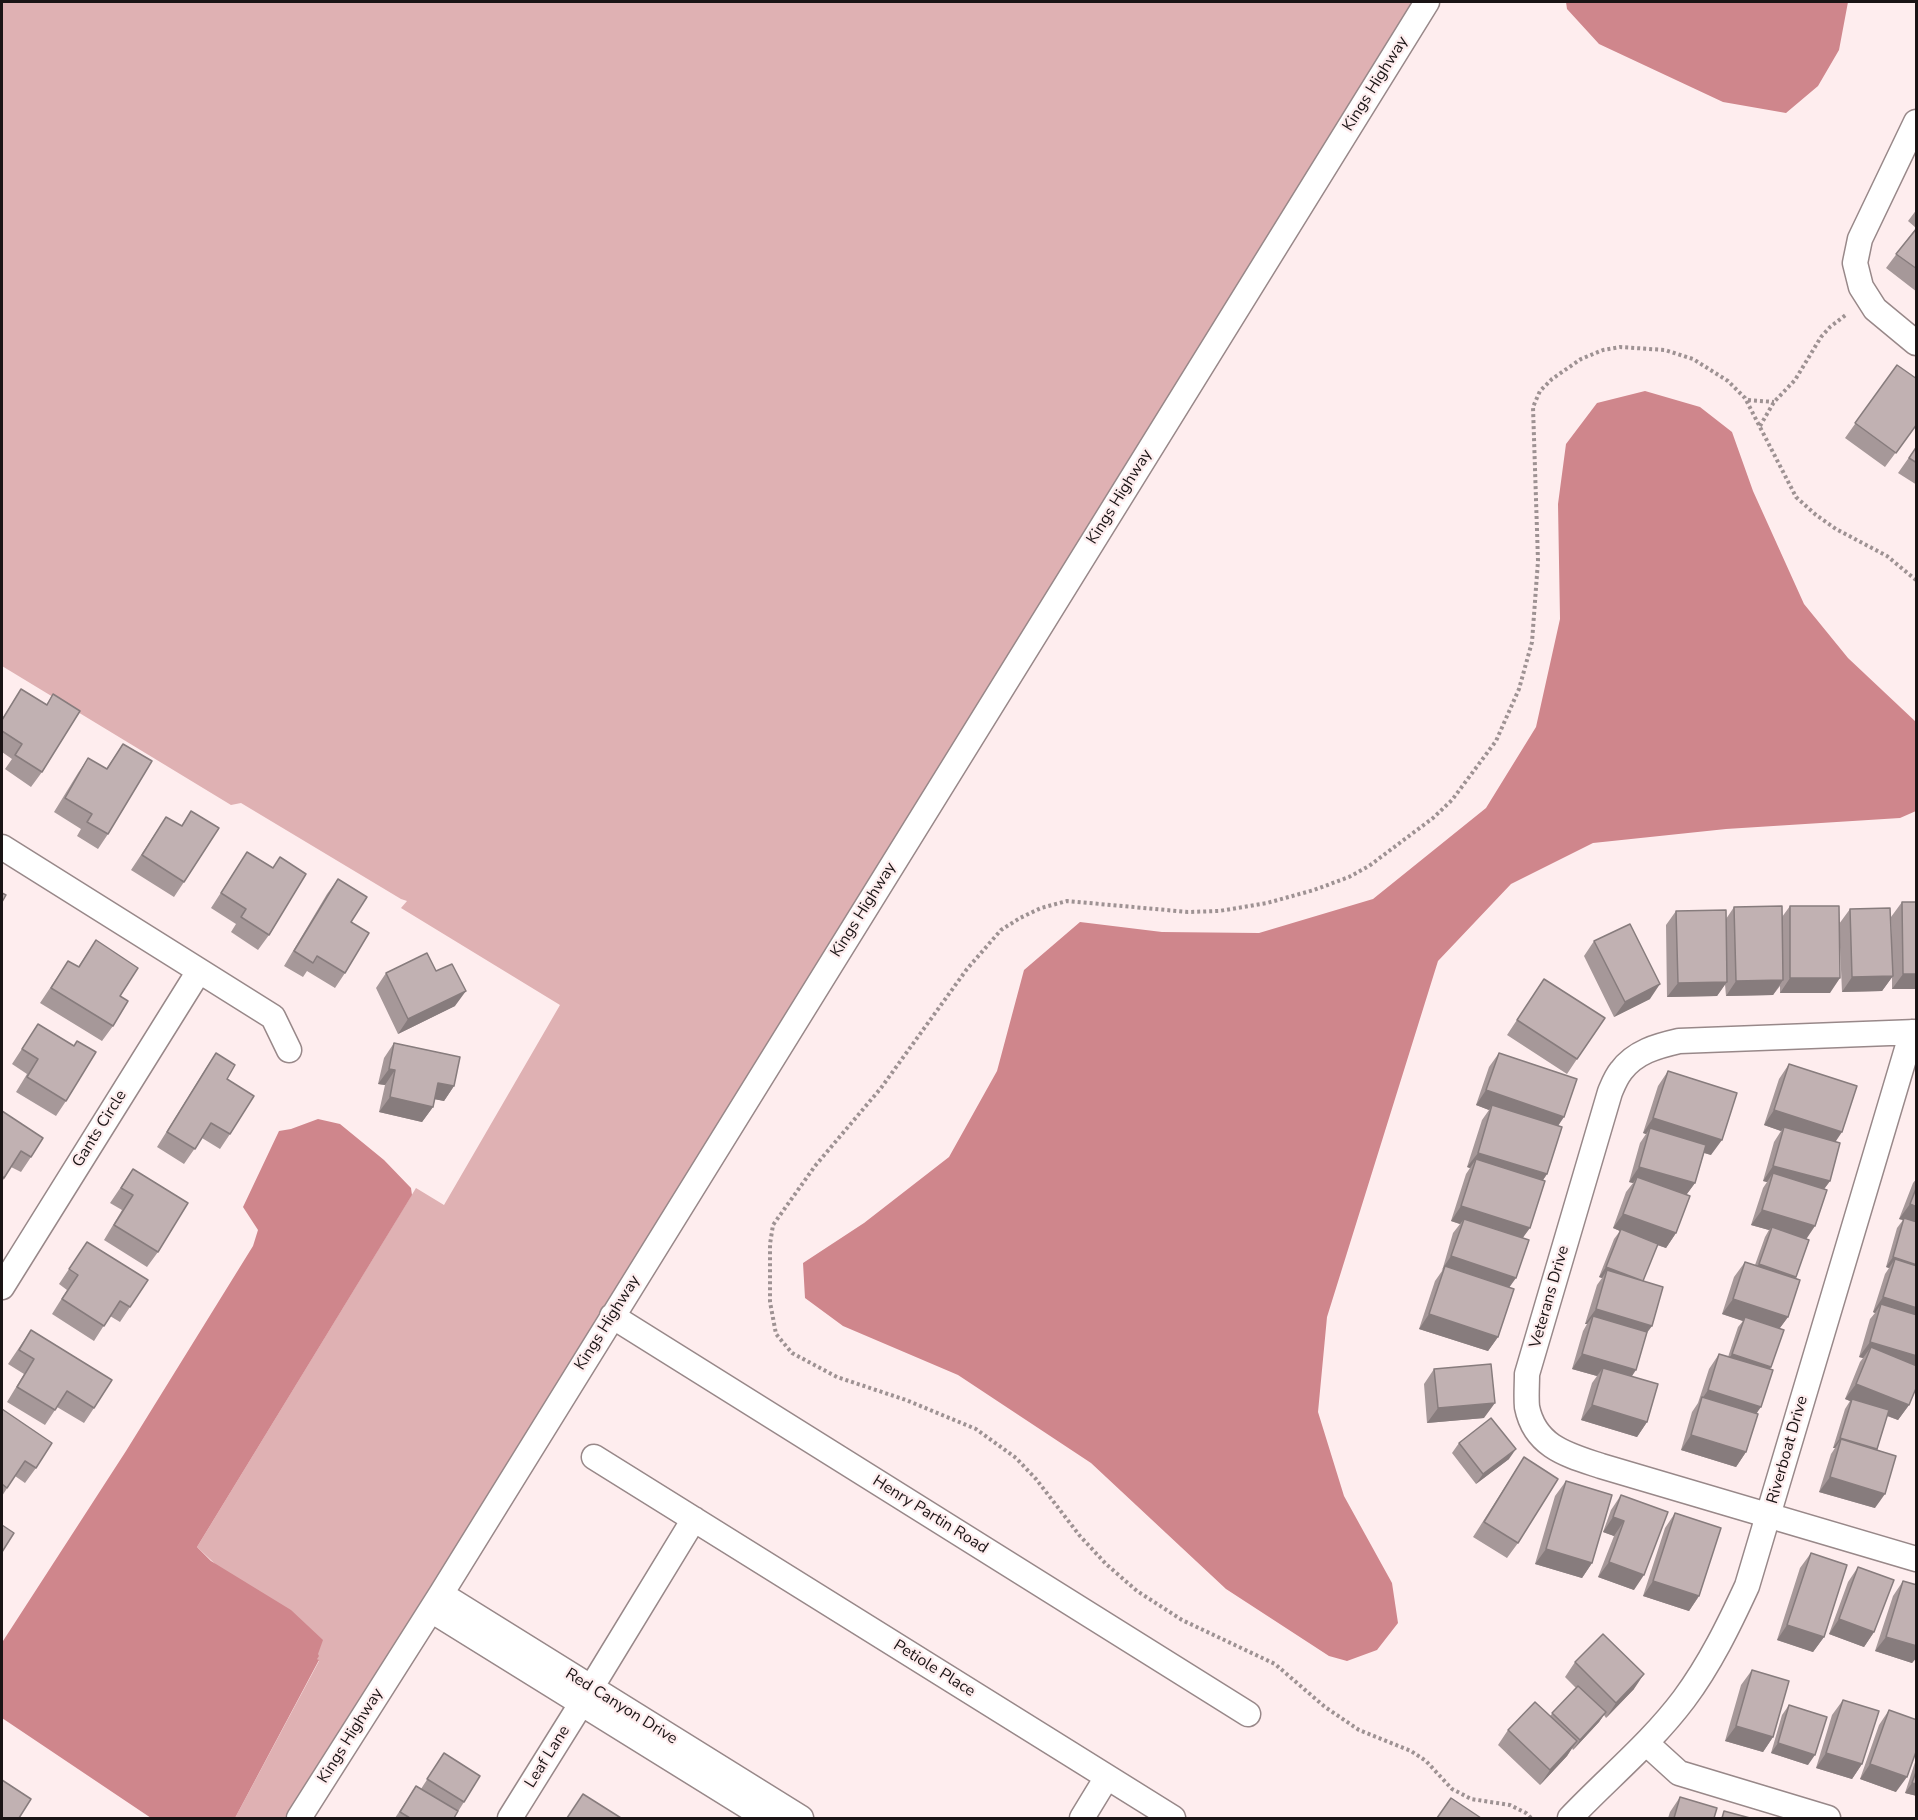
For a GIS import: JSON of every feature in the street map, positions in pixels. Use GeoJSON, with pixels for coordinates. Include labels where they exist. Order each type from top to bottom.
{"type":"FeatureCollection","features":[{"type":"Feature","properties":{"kind":"street","name":"Kings Highway"},"geometry":{"type":"LineString","coordinates":[[299,1818],[436,1602],[1427,2]]}},
{"type":"Feature","properties":{"kind":"street"},"geometry":{"type":"LineString","coordinates":[[1917,122],[1860,239],[1855,263],[1861,287],[1875,309],[1917,342]]}},
{"type":"Feature","properties":{"kind":"street"},"geometry":{"type":"LineString","coordinates":[[2,847],[273,1017],[289,1050]]}},
{"type":"Feature","properties":{"kind":"street","name":"Gants Circle"},"geometry":{"type":"LineString","coordinates":[[2,1287],[199,971]]}},
{"type":"Feature","properties":{"kind":"street","name":"Veterans Drive"},"geometry":{"type":"LineString","coordinates":[[1914,1032],[1679,1041],[1652,1047],[1621,1071],[1610,1092],[1527,1374],[1527,1408],[1537,1432],[1559,1452],[1917,1559]]}},
{"type":"Feature","properties":{"kind":"street","name":"Riverboat Drive"},"geometry":{"type":"LineString","coordinates":[[1570,1818],[1646,1743],[1684,1698],[1722,1640],[1747,1586],[1914,1032]]}},
{"type":"Feature","properties":{"kind":"street","name":"Henry Partin Road"},"geometry":{"type":"LineString","coordinates":[[612,1316],[1248,1714]]}},
{"type":"Feature","properties":{"kind":"street","name":"Petiole Place"},"geometry":{"type":"LineString","coordinates":[[594,1457],[1173,1818]]}},
{"type":"Feature","properties":{"kind":"street"},"geometry":{"type":"LineString","coordinates":[[587,1696],[693,1519]]}},
{"type":"Feature","properties":{"kind":"street","name":"Red Canyon Drive"},"geometry":{"type":"LineString","coordinates":[[436,1602],[587,1696],[801,1818]]}},
{"type":"Feature","properties":{"kind":"street","name":"Red Canyon Drive"},"geometry":{"type":"LineString","coordinates":[[587,1696],[766,1818]]}},
{"type":"Feature","properties":{"kind":"street","name":"Leaf Lane"},"geometry":{"type":"LineString","coordinates":[[510,1818],[587,1696]]}},
{"type":"Feature","properties":{"kind":"street"},"geometry":{"type":"LineString","coordinates":[[1646,1743],[1679,1773],[1828,1818]]}},
{"type":"Feature","properties":{"kind":"street"},"geometry":{"type":"LineString","coordinates":[[1082,1818],[1107,1777]]}},
{"type":"Feature","properties":{"kind":"path"},"geometry":{"type":"LineString","coordinates":[[1760,427],[1774,402],[1795,380],[1821,337],[1848,314]]}},
{"type":"Feature","properties":{"kind":"path"},"geometry":{"type":"LineString","coordinates":[[1531,1818],[1510,1805],[1471,1799],[1460,1794],[1452,1789],[1426,1761],[1411,1751],[1359,1730],[1325,1707],[1275,1664],[1182,1620],[1137,1591],[1106,1564],[1080,1536],[1036,1479],[1016,1458],[976,1429],[906,1400],[837,1377],[792,1353],[776,1334],[770,1302],[770,1244],[773,1225],[815,1166],[880,1088],[967,969],[1001,930],[1020,918],[1041,908],[1067,901],[1188,912],[1219,911],[1286,898],[1348,877],[1369,866],[1433,818],[1452,800],[1496,741],[1519,689],[1532,642],[1538,561],[1533,407],[1540,391],[1552,379],[1581,359],[1603,350],[1620,347],[1665,350],[1693,359],[1728,381],[1747,400],[1796,497],[1829,525],[1887,556],[1917,580]]}},
{"type":"Feature","properties":{"kind":"path"},"geometry":{"type":"LineString","coordinates":[[1747,400],[1774,402]]}},
{"type":"Feature","properties":{"kind":"shaded area"},"geometry":{"type":"Polygon","coordinates":[[[2,2],[1415,2],[604,1310],[285,1818],[235,1818],[319,1661],[197,1547],[416,1188],[444,1205],[560,1005],[401,908],[407,901],[241,803],[231,805],[2,666],[2,2]]]}},
{"type":"Feature","properties":{"kind":"shaded area"},"geometry":{"type":"Polygon","coordinates":[[[1566,2],[1848,2],[1839,50],[1818,86],[1786,113],[1723,102],[1599,44],[1567,9],[1566,2]]]}},
{"type":"Feature","properties":{"kind":"shaded area"},"geometry":{"type":"Polygon","coordinates":[[[1645,391],[1700,407],[1732,432],[1753,491],[1804,604],[1848,658],[1916,722],[1916,811],[1900,818],[1726,829],[1593,843],[1511,884],[1438,961],[1327,1317],[1318,1412],[1344,1496],[1392,1583],[1398,1623],[1377,1650],[1347,1661],[1329,1656],[1226,1589],[1091,1463],[958,1375],[843,1326],[805,1298],[803,1263],[864,1223],[949,1157],[997,1071],[1024,970],[1080,922],[1162,932],[1259,933],[1373,899],[1486,808],[1536,727],[1560,619],[1558,504],[1566,444],[1597,403],[1645,391]]]}},
{"type":"Feature","properties":{"kind":"shaded area"},"geometry":{"type":"Polygon","coordinates":[[[318,1119],[340,1124],[384,1160],[411,1188],[412,1195],[197,1547],[211,1561],[291,1610],[323,1640],[317,1659],[319,1660],[235,1818],[151,1818],[2,1718],[2,1645],[253,1246],[258,1230],[243,1207],[279,1131],[318,1119]]]}},
{"type":"Feature","properties":{"kind":"building"},"geometry":{"type":"Polygon","coordinates":[[[1917,228],[1917,269],[1896,254],[1917,228]]]}},
{"type":"Feature","properties":{"kind":"building"},"geometry":{"type":"Polygon","coordinates":[[[1897,365],[1917,379],[1917,424],[1896,453],[1855,423],[1897,365]]]}},
{"type":"Feature","properties":{"kind":"building"},"geometry":{"type":"Polygon","coordinates":[[[1917,446],[1917,463],[1909,458],[1917,446]]]}},
{"type":"Feature","properties":{"kind":"building"},"geometry":{"type":"Polygon","coordinates":[[[21,689],[47,705],[53,694],[80,711],[42,772],[15,755],[22,744],[2,731],[2,720],[21,689]]]}},
{"type":"Feature","properties":{"kind":"building"},"geometry":{"type":"Polygon","coordinates":[[[123,744],[152,761],[108,834],[87,822],[92,814],[65,798],[88,758],[107,769],[123,744]]]}},
{"type":"Feature","properties":{"kind":"building"},"geometry":{"type":"Polygon","coordinates":[[[191,811],[219,828],[184,882],[142,855],[166,817],[182,826],[191,811]]]}},
{"type":"Feature","properties":{"kind":"building"},"geometry":{"type":"Polygon","coordinates":[[[247,852],[273,868],[280,857],[306,874],[269,935],[241,917],[246,909],[221,893],[247,852]]]}},
{"type":"Feature","properties":{"kind":"building"},"geometry":{"type":"Polygon","coordinates":[[[338,879],[367,897],[351,922],[369,933],[345,973],[317,956],[313,963],[294,951],[338,879]]]}},
{"type":"Feature","properties":{"kind":"building"},"geometry":{"type":"Polygon","coordinates":[[[1902,902],[1917,902],[1917,974],[1903,974],[1902,902]]]}},
{"type":"Feature","properties":{"kind":"building"},"geometry":{"type":"Polygon","coordinates":[[[1782,906],[1783,980],[1736,981],[1734,907],[1782,906]]]}},
{"type":"Feature","properties":{"kind":"building"},"geometry":{"type":"Polygon","coordinates":[[[1790,906],[1839,906],[1840,978],[1790,978],[1790,906]]]}},
{"type":"Feature","properties":{"kind":"building"},"geometry":{"type":"Polygon","coordinates":[[[1890,908],[1893,976],[1852,977],[1850,909],[1890,908]]]}},
{"type":"Feature","properties":{"kind":"building"},"geometry":{"type":"Polygon","coordinates":[[[1726,910],[1727,982],[1678,983],[1676,911],[1726,910]]]}},
{"type":"Feature","properties":{"kind":"building"},"geometry":{"type":"Polygon","coordinates":[[[1630,924],[1660,984],[1625,1002],[1594,941],[1630,924]]]}},
{"type":"Feature","properties":{"kind":"building"},"geometry":{"type":"Polygon","coordinates":[[[96,940],[138,968],[120,996],[128,1001],[113,1026],[51,988],[68,961],[79,967],[96,940]]]}},
{"type":"Feature","properties":{"kind":"building"},"geometry":{"type":"Polygon","coordinates":[[[427,953],[436,971],[452,964],[466,991],[408,1019],[386,973],[427,953]]]}},
{"type":"Feature","properties":{"kind":"building"},"geometry":{"type":"Polygon","coordinates":[[[1544,979],[1605,1018],[1577,1059],[1517,1020],[1544,979]]]}},
{"type":"Feature","properties":{"kind":"building"},"geometry":{"type":"Polygon","coordinates":[[[38,1024],[74,1046],[77,1041],[96,1052],[66,1101],[27,1077],[38,1059],[22,1049],[38,1024]]]}},
{"type":"Feature","properties":{"kind":"building"},"geometry":{"type":"Polygon","coordinates":[[[394,1043],[460,1057],[454,1086],[438,1083],[433,1107],[390,1097],[395,1070],[389,1069],[394,1043]]]}},
{"type":"Feature","properties":{"kind":"building"},"geometry":{"type":"Polygon","coordinates":[[[216,1053],[235,1065],[227,1079],[254,1096],[230,1134],[211,1123],[195,1149],[167,1132],[216,1053]]]}},
{"type":"Feature","properties":{"kind":"building"},"geometry":{"type":"Polygon","coordinates":[[[1499,1053],[1577,1079],[1564,1117],[1486,1090],[1499,1053]]]}},
{"type":"Feature","properties":{"kind":"building"},"geometry":{"type":"Polygon","coordinates":[[[1789,1064],[1857,1086],[1842,1132],[1774,1110],[1789,1064]]]}},
{"type":"Feature","properties":{"kind":"building"},"geometry":{"type":"Polygon","coordinates":[[[1668,1071],[1737,1093],[1722,1140],[1653,1118],[1668,1071]]]}},
{"type":"Feature","properties":{"kind":"building"},"geometry":{"type":"Polygon","coordinates":[[[1492,1105],[1562,1127],[1547,1174],[1478,1153],[1492,1105]]]}},
{"type":"Feature","properties":{"kind":"building"},"geometry":{"type":"Polygon","coordinates":[[[2,1111],[43,1138],[31,1157],[21,1151],[4,1178],[2,1176],[2,1111]]]}},
{"type":"Feature","properties":{"kind":"building"},"geometry":{"type":"Polygon","coordinates":[[[1784,1127],[1840,1143],[1830,1181],[1773,1166],[1784,1127]]]}},
{"type":"Feature","properties":{"kind":"building"},"geometry":{"type":"Polygon","coordinates":[[[1650,1128],[1706,1145],[1695,1183],[1639,1167],[1650,1128]]]}},
{"type":"Feature","properties":{"kind":"building"},"geometry":{"type":"Polygon","coordinates":[[[1476,1159],[1545,1181],[1530,1228],[1461,1206],[1476,1159]]]}},
{"type":"Feature","properties":{"kind":"building"},"geometry":{"type":"Polygon","coordinates":[[[133,1169],[188,1203],[158,1252],[114,1225],[133,1195],[121,1188],[133,1169]]]}},
{"type":"Feature","properties":{"kind":"building"},"geometry":{"type":"Polygon","coordinates":[[[1773,1173],[1827,1190],[1815,1226],[1762,1210],[1773,1173]]]}},
{"type":"Feature","properties":{"kind":"building"},"geometry":{"type":"Polygon","coordinates":[[[1637,1177],[1690,1196],[1676,1233],[1623,1214],[1637,1177]]]}},
{"type":"Feature","properties":{"kind":"building"},"geometry":{"type":"Polygon","coordinates":[[[1917,1186],[1917,1207],[1910,1204],[1917,1186]]]}},
{"type":"Feature","properties":{"kind":"building"},"geometry":{"type":"Polygon","coordinates":[[[1904,1218],[1917,1222],[1917,1265],[1893,1257],[1904,1218]]]}},
{"type":"Feature","properties":{"kind":"building"},"geometry":{"type":"Polygon","coordinates":[[[1464,1219],[1529,1240],[1516,1278],[1451,1256],[1464,1219]]]}},
{"type":"Feature","properties":{"kind":"building"},"geometry":{"type":"Polygon","coordinates":[[[1772,1227],[1809,1240],[1796,1277],[1759,1264],[1772,1227]]]}},
{"type":"Feature","properties":{"kind":"building"},"geometry":{"type":"Polygon","coordinates":[[[1621,1229],[1658,1244],[1643,1281],[1606,1267],[1621,1229]]]}},
{"type":"Feature","properties":{"kind":"building"},"geometry":{"type":"Polygon","coordinates":[[[87,1242],[148,1280],[130,1307],[120,1301],[104,1326],[62,1299],[78,1275],[69,1269],[87,1242]]]}},
{"type":"Feature","properties":{"kind":"building"},"geometry":{"type":"Polygon","coordinates":[[[1895,1259],[1917,1266],[1917,1308],[1883,1297],[1895,1259]]]}},
{"type":"Feature","properties":{"kind":"building"},"geometry":{"type":"Polygon","coordinates":[[[1745,1262],[1800,1280],[1788,1317],[1733,1299],[1745,1262]]]}},
{"type":"Feature","properties":{"kind":"building"},"geometry":{"type":"Polygon","coordinates":[[[1445,1266],[1514,1289],[1498,1337],[1429,1314],[1445,1266]]]}},
{"type":"Feature","properties":{"kind":"building"},"geometry":{"type":"Polygon","coordinates":[[[1607,1270],[1663,1287],[1652,1326],[1596,1309],[1607,1270]]]}},
{"type":"Feature","properties":{"kind":"building"},"geometry":{"type":"Polygon","coordinates":[[[1881,1304],[1917,1315],[1917,1356],[1870,1342],[1881,1304]]]}},
{"type":"Feature","properties":{"kind":"building"},"geometry":{"type":"Polygon","coordinates":[[[1593,1316],[1647,1332],[1636,1370],[1582,1354],[1593,1316]]]}},
{"type":"Feature","properties":{"kind":"building"},"geometry":{"type":"Polygon","coordinates":[[[1745,1317],[1784,1330],[1771,1367],[1732,1354],[1745,1317]]]}},
{"type":"Feature","properties":{"kind":"building"},"geometry":{"type":"Polygon","coordinates":[[[31,1330],[112,1380],[94,1408],[67,1391],[55,1410],[17,1387],[34,1359],[19,1350],[31,1330]]]}},
{"type":"Feature","properties":{"kind":"building"},"geometry":{"type":"Polygon","coordinates":[[[1871,1347],[1917,1366],[1917,1386],[1909,1405],[1856,1384],[1871,1347]]]}},
{"type":"Feature","properties":{"kind":"building"},"geometry":{"type":"Polygon","coordinates":[[[1719,1354],[1773,1370],[1761,1407],[1708,1390],[1719,1354]]]}},
{"type":"Feature","properties":{"kind":"building"},"geometry":{"type":"Polygon","coordinates":[[[1491,1364],[1495,1403],[1438,1408],[1434,1369],[1491,1364]]]}},
{"type":"Feature","properties":{"kind":"building"},"geometry":{"type":"Polygon","coordinates":[[[1603,1368],[1658,1384],[1647,1422],[1592,1405],[1603,1368]]]}},
{"type":"Feature","properties":{"kind":"building"},"geometry":{"type":"Polygon","coordinates":[[[1702,1397],[1758,1414],[1746,1452],[1691,1435],[1702,1397]]]}},
{"type":"Feature","properties":{"kind":"building"},"geometry":{"type":"Polygon","coordinates":[[[1852,1399],[1889,1410],[1877,1449],[1840,1438],[1852,1399]]]}},
{"type":"Feature","properties":{"kind":"building"},"geometry":{"type":"Polygon","coordinates":[[[2,1409],[52,1443],[36,1468],[25,1461],[7,1488],[2,1484],[2,1409]]]}},
{"type":"Feature","properties":{"kind":"building"},"geometry":{"type":"Polygon","coordinates":[[[1491,1418],[1516,1449],[1483,1474],[1459,1443],[1491,1418]]]}},
{"type":"Feature","properties":{"kind":"building"},"geometry":{"type":"Polygon","coordinates":[[[1841,1439],[1896,1456],[1885,1494],[1830,1477],[1841,1439]]]}},
{"type":"Feature","properties":{"kind":"building"},"geometry":{"type":"Polygon","coordinates":[[[1524,1457],[1558,1479],[1518,1543],[1484,1522],[1524,1457]]]}},
{"type":"Feature","properties":{"kind":"building"},"geometry":{"type":"Polygon","coordinates":[[[1566,1481],[1612,1495],[1592,1563],[1546,1549],[1566,1481]]]}},
{"type":"Feature","properties":{"kind":"building"},"geometry":{"type":"Polygon","coordinates":[[[1621,1495],[1668,1512],[1644,1575],[1609,1562],[1624,1521],[1613,1517],[1621,1495]]]}},
{"type":"Feature","properties":{"kind":"building"},"geometry":{"type":"Polygon","coordinates":[[[1675,1513],[1721,1528],[1699,1596],[1653,1581],[1675,1513]]]}},
{"type":"Feature","properties":{"kind":"building"},"geometry":{"type":"Polygon","coordinates":[[[2,1525],[14,1533],[2,1552],[2,1525]]]}},
{"type":"Feature","properties":{"kind":"building"},"geometry":{"type":"Polygon","coordinates":[[[1811,1553],[1847,1565],[1824,1637],[1787,1625],[1811,1553]]]}},
{"type":"Feature","properties":{"kind":"building"},"geometry":{"type":"Polygon","coordinates":[[[1858,1567],[1894,1580],[1874,1632],[1839,1619],[1858,1567]]]}},
{"type":"Feature","properties":{"kind":"building"},"geometry":{"type":"Polygon","coordinates":[[[1903,1581],[1917,1585],[1917,1646],[1886,1637],[1903,1581]]]}},
{"type":"Feature","properties":{"kind":"building"},"geometry":{"type":"Polygon","coordinates":[[[1603,1634],[1644,1674],[1616,1703],[1575,1662],[1603,1634]]]}},
{"type":"Feature","properties":{"kind":"building"},"geometry":{"type":"Polygon","coordinates":[[[1752,1670],[1789,1681],[1773,1737],[1736,1726],[1752,1670]]]}},
{"type":"Feature","properties":{"kind":"building"},"geometry":{"type":"Polygon","coordinates":[[[1578,1686],[1606,1712],[1580,1740],[1552,1713],[1578,1686]]]}},
{"type":"Feature","properties":{"kind":"building"},"geometry":{"type":"Polygon","coordinates":[[[1843,1700],[1879,1711],[1862,1764],[1826,1753],[1843,1700]]]}},
{"type":"Feature","properties":{"kind":"building"},"geometry":{"type":"Polygon","coordinates":[[[1535,1702],[1577,1741],[1550,1770],[1508,1730],[1535,1702]]]}},
{"type":"Feature","properties":{"kind":"building"},"geometry":{"type":"Polygon","coordinates":[[[1789,1705],[1827,1717],[1815,1755],[1778,1743],[1789,1705]]]}},
{"type":"Feature","properties":{"kind":"building"},"geometry":{"type":"Polygon","coordinates":[[[1889,1710],[1917,1720],[1917,1749],[1907,1777],[1870,1764],[1889,1710]]]}},
{"type":"Feature","properties":{"kind":"building"},"geometry":{"type":"Polygon","coordinates":[[[444,1753],[480,1776],[464,1802],[427,1779],[444,1753]]]}},
{"type":"Feature","properties":{"kind":"building"},"geometry":{"type":"Polygon","coordinates":[[[1917,1769],[1917,1784],[1912,1783],[1917,1769]]]}},
{"type":"Feature","properties":{"kind":"building"},"geometry":{"type":"Polygon","coordinates":[[[2,1780],[31,1799],[19,1818],[2,1818],[2,1780]]]}},
{"type":"Feature","properties":{"kind":"building"},"geometry":{"type":"Polygon","coordinates":[[[416,1786],[458,1811],[454,1818],[410,1818],[400,1812],[416,1786]]]}},
{"type":"Feature","properties":{"kind":"building"},"geometry":{"type":"Polygon","coordinates":[[[583,1794],[621,1818],[567,1818],[583,1794]]]}},
{"type":"Feature","properties":{"kind":"building"},"geometry":{"type":"Polygon","coordinates":[[[1680,1797],[1717,1808],[1714,1818],[1674,1818],[1680,1797]]]}},
{"type":"Feature","properties":{"kind":"building"},"geometry":{"type":"Polygon","coordinates":[[[1451,1798],[1481,1818],[1437,1818],[1451,1798]]]}},
{"type":"Feature","properties":{"kind":"building"},"geometry":{"type":"Polygon","coordinates":[[[1724,1811],[1750,1818],[1722,1818],[1724,1811]]]}}]}
